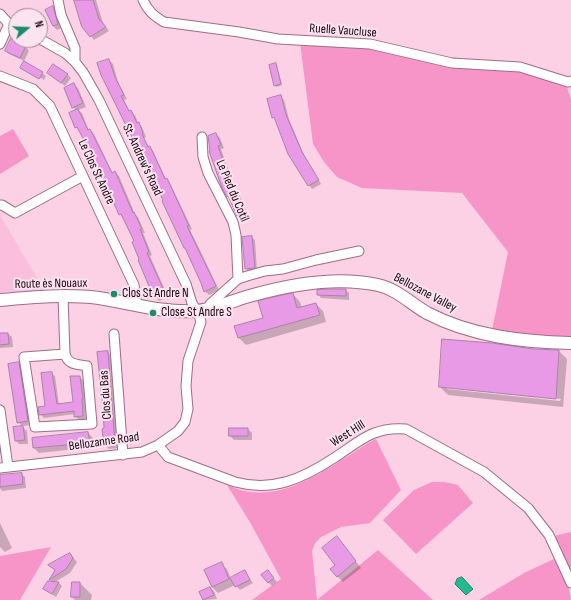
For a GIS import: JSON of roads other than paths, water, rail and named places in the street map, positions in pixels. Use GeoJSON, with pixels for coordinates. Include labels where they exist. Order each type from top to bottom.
{"type":"FeatureCollection","features":[{"type":"Feature","properties":{"kind":"street"},"geometry":{"type":"LineString","coordinates":[[58,0],[61,15],[75,48],[75,62]]}},
{"type":"Feature","properties":{"kind":"street","name":"Ruelle Vaucluse"},"geometry":{"type":"LineString","coordinates":[[143,0],[146,7],[154,16],[164,22],[239,32],[278,40],[370,44],[452,63],[520,67],[568,82],[571,81]]}},
{"type":"Feature","properties":{"kind":"street"},"geometry":{"type":"LineString","coordinates":[[0,14],[8,22]]}},
{"type":"Feature","properties":{"kind":"street"},"geometry":{"type":"LineString","coordinates":[[0,44],[8,32]]}},
{"type":"Feature","properties":{"kind":"street","name":"St. Andrew's Road"},"geometry":{"type":"LineString","coordinates":[[48,44],[75,62],[83,72],[99,100],[186,284],[196,312]]}},
{"type":"Feature","properties":{"kind":"street","name":"Le Clos St Andre"},"geometry":{"type":"LineString","coordinates":[[0,76],[33,89],[50,106],[134,285],[137,306]]}},
{"type":"Feature","properties":{"kind":"street","name":"Le Pied du Cotil"},"geometry":{"type":"LineString","coordinates":[[202,137],[204,157],[208,173],[233,222],[236,235],[238,279]]}},
{"type":"Feature","properties":{"kind":"street"},"geometry":{"type":"LineString","coordinates":[[0,205],[16,213],[83,176]]}},
{"type":"Feature","properties":{"kind":"street"},"geometry":{"type":"LineString","coordinates":[[209,308],[210,304],[238,279],[265,271],[283,269],[359,250]]}},
{"type":"Feature","properties":{"kind":"street","name":"Bellozane Valley"},"geometry":{"type":"LineString","coordinates":[[196,312],[298,283],[352,282],[379,285],[398,293],[427,313],[472,331],[538,341],[571,343]]}},
{"type":"Feature","properties":{"kind":"street"},"geometry":{"type":"LineString","coordinates":[[64,296],[65,354],[67,360],[72,364],[87,366],[92,424],[35,427],[24,357],[65,354]]}},
{"type":"Feature","properties":{"kind":"street","name":"Route ès Nouaux"},"geometry":{"type":"LineString","coordinates":[[0,300],[64,296],[99,298],[164,311],[196,312]]}},
{"type":"Feature","properties":{"kind":"street","name":"Bellozanne Road"},"geometry":{"type":"LineString","coordinates":[[4,467],[142,452],[158,445],[178,432],[185,422],[188,409],[186,386],[188,361],[201,322],[199,315],[196,312]]}},
{"type":"Feature","properties":{"kind":"street","name":"Clos du Bas"},"geometry":{"type":"LineString","coordinates":[[114,334],[123,455]]}},
{"type":"Feature","properties":{"kind":"street"},"geometry":{"type":"LineString","coordinates":[[0,415],[4,467]]}},
{"type":"Feature","properties":{"kind":"street","name":"West Hill"},"geometry":{"type":"LineString","coordinates":[[158,445],[168,457],[235,482],[267,485],[287,483],[310,472],[334,458],[362,438],[376,432],[395,428],[406,429],[484,472],[528,508],[549,535],[571,583]]}},
{"type":"Feature","properties":{"kind":"place","name":"Clos St Andre N"},"geometry":{"type":"Point","coordinates":[114,294]}},
{"type":"Feature","properties":{"kind":"place","name":"Close St Andre S"},"geometry":{"type":"Point","coordinates":[153,313]}}]}
